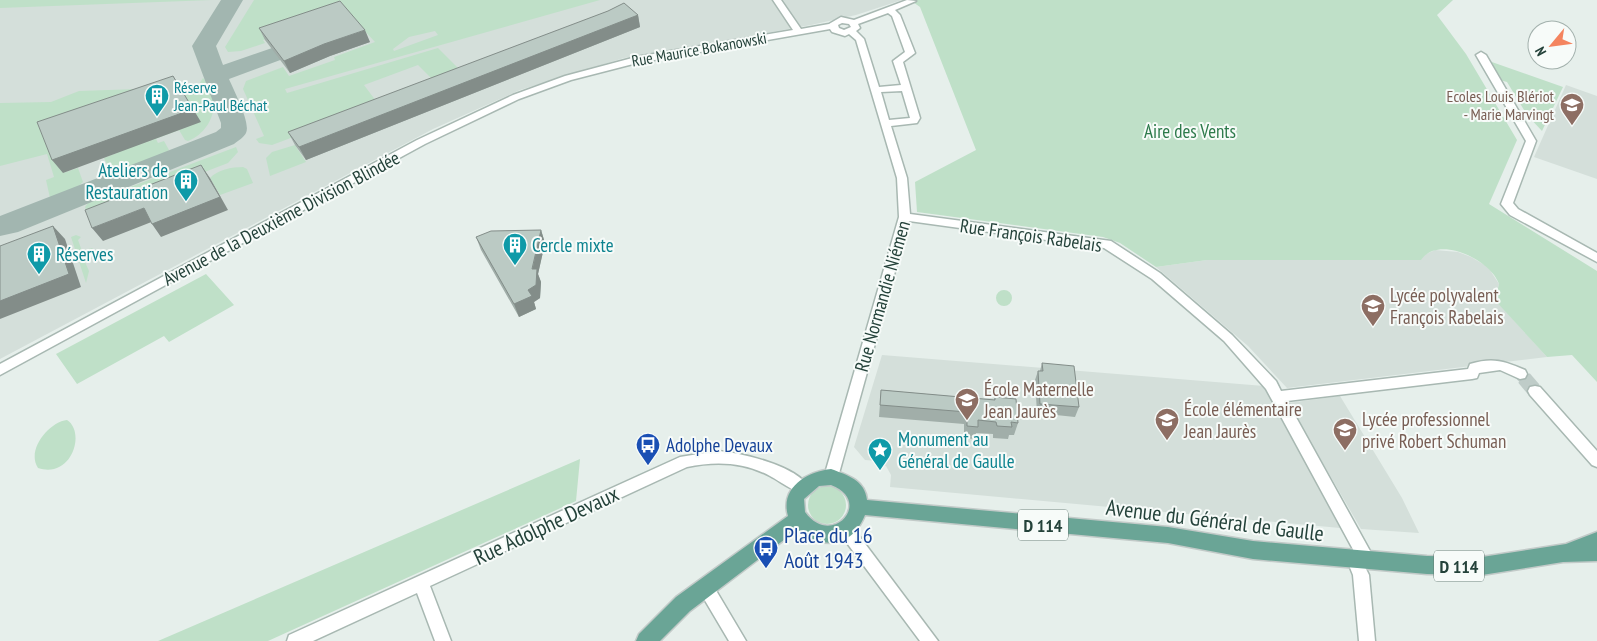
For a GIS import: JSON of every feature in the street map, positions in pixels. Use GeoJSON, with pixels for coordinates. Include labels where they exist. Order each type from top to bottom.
{"type":"FeatureCollection","features":[{"type":"Feature","properties":{"kind":"main road"},"geometry":{"type":"LineString","coordinates":[[831,477],[850,485],[858,497],[860,507],[857,519],[846,530],[824,535],[813,532],[798,519],[794,507],[801,487],[816,478],[831,477]]}},
{"type":"Feature","properties":{"kind":"main road","name":"Avenue du Général de Gaulle"},"geometry":{"type":"LineString","coordinates":[[860,507],[1168,535],[1254,550],[1427,565],[1482,566],[1563,552],[1597,540]]}},
{"type":"Feature","properties":{"kind":"main road"},"geometry":{"type":"LineString","coordinates":[[646,641],[683,604],[798,519]]}},
{"type":"Feature","properties":{"kind":"main road","name":"Avenue du Général de Gaulle"},"geometry":{"type":"LineString","coordinates":[[1563,552],[1597,552]]}},
{"type":"Feature","properties":{"kind":"street"},"geometry":{"type":"LineString","coordinates":[[777,0],[798,32]]}},
{"type":"Feature","properties":{"kind":"street"},"geometry":{"type":"LineString","coordinates":[[853,27],[889,10],[912,2]]}},
{"type":"Feature","properties":{"kind":"street"},"geometry":{"type":"LineString","coordinates":[[885,123],[913,121],[915,118],[898,62],[910,53],[896,15],[889,10]]}},
{"type":"Feature","properties":{"kind":"street","name":"Rue Maurice Bokanowski"},"geometry":{"type":"LineString","coordinates":[[568,78],[636,60],[832,26],[838,32],[853,27]]}},
{"type":"Feature","properties":{"kind":"street","name":"Rue Normandie Niémen"},"geometry":{"type":"LineString","coordinates":[[831,477],[905,217],[902,178],[860,40],[853,27]]}},
{"type":"Feature","properties":{"kind":"street"},"geometry":{"type":"LineString","coordinates":[[1481,55],[1531,141],[1507,204],[1514,212],[1597,258]]}},
{"type":"Feature","properties":{"kind":"street","name":"Avenue de la Deuxième Division Blindée"},"geometry":{"type":"LineString","coordinates":[[0,370],[421,142],[516,97],[568,78]]}},
{"type":"Feature","properties":{"kind":"street"},"geometry":{"type":"LineString","coordinates":[[875,90],[906,88]]}},
{"type":"Feature","properties":{"kind":"street","name":"Rue François Rabelais"},"geometry":{"type":"LineString","coordinates":[[905,217],[1107,244],[1156,276],[1194,307],[1259,370],[1278,397],[1361,560],[1361,575],[1370,640]]}},
{"type":"Feature","properties":{"kind":"street"},"geometry":{"type":"LineString","coordinates":[[1278,397],[1472,374],[1475,368],[1502,366],[1520,374]]}},
{"type":"Feature","properties":{"kind":"street"},"geometry":{"type":"LineString","coordinates":[[1535,391],[1597,461]]}},
{"type":"Feature","properties":{"kind":"street","name":"Rue Adolphe Devaux"},"geometry":{"type":"LineString","coordinates":[[295,641],[690,459],[714,456],[763,465],[778,471],[801,487]]}},
{"type":"Feature","properties":{"kind":"street"},"geometry":{"type":"LineString","coordinates":[[846,530],[930,641]]}},
{"type":"Feature","properties":{"kind":"street"},"geometry":{"type":"LineString","coordinates":[[421,582],[444,641]]}},
{"type":"Feature","properties":{"kind":"street"},"geometry":{"type":"LineString","coordinates":[[705,587],[738,641]]}},
{"type":"Feature","properties":{"kind":"shaded area"},"geometry":{"type":"Polygon","coordinates":[[[0,0],[902,0],[856,15],[811,25],[624,58],[520,90],[433,129],[0,359],[0,0]]]}},
{"type":"Feature","properties":{"kind":"shaded area","name":"Ecoles Louis Blériot - Marie Marvingt"},"geometry":{"type":"Polygon","coordinates":[[[1566,85],[1597,96],[1597,179],[1534,157],[1566,85]]]}},
{"type":"Feature","properties":{"kind":"shaded area","name":"Lycée polyvalent François Rabelais"},"geometry":{"type":"Polygon","coordinates":[[[1435,250],[1458,252],[1488,267],[1499,284],[1497,292],[1493,297],[1547,357],[1287,388],[1248,346],[1156,267],[1207,260],[1424,255],[1435,250]]]}},
{"type":"Feature","properties":{"kind":"shaded area"},"geometry":{"type":"Polygon","coordinates":[[[882,355],[1264,386],[1340,528],[890,487],[891,475],[886,466],[877,461],[865,460],[854,447],[882,355]]]}},
{"type":"Feature","properties":{"kind":"shaded area","name":"Lycée professionnel privé Robert Schuman"},"geometry":{"type":"Polygon","coordinates":[[[1340,396],[1402,498],[1419,533],[1361,529],[1288,403],[1340,396]]]}},
{"type":"Feature","properties":{"kind":"green space"},"geometry":{"type":"Polygon","coordinates":[[[0,0],[212,0],[0,8],[0,0]]]}},
{"type":"Feature","properties":{"kind":"green space"},"geometry":{"type":"Polygon","coordinates":[[[254,0],[600,0],[285,89],[287,93],[438,48],[462,72],[436,83],[418,65],[364,85],[379,105],[272,145],[259,143],[256,139],[264,136],[243,89],[246,81],[283,67],[289,76],[335,60],[334,57],[375,42],[347,12],[263,40],[265,43],[241,51],[228,52],[225,47],[254,0]],[[435,31],[409,37],[393,49],[394,51],[438,35],[435,31]]]}},
{"type":"Feature","properties":{"kind":"green space","name":"Aire des Vents"},"geometry":{"type":"Polygon","coordinates":[[[910,0],[1453,0],[1437,15],[1466,54],[1517,140],[1489,204],[1597,271],[1597,382],[1572,355],[1547,357],[1492,297],[1497,292],[1499,284],[1486,266],[1463,253],[1451,250],[1439,249],[1429,253],[1421,260],[1207,260],[1156,267],[1120,243],[1103,237],[917,212],[915,182],[976,150],[920,7],[910,0]]]}},
{"type":"Feature","properties":{"kind":"green space"},"geometry":{"type":"Polygon","coordinates":[[[1489,61],[1563,87],[1542,131],[1527,115],[1507,82],[1500,80],[1489,61]]]}},
{"type":"Feature","properties":{"kind":"green space"},"geometry":{"type":"Polygon","coordinates":[[[203,78],[213,94],[213,113],[209,122],[204,130],[188,141],[185,140],[179,130],[131,148],[156,139],[158,143],[164,141],[169,150],[165,155],[120,172],[111,172],[104,158],[117,153],[99,117],[63,173],[78,168],[83,182],[76,188],[50,198],[46,180],[54,177],[47,154],[0,166],[0,103],[51,102],[79,91],[197,87],[203,78]]]}},
{"type":"Feature","properties":{"kind":"green space"},"geometry":{"type":"Polygon","coordinates":[[[295,145],[306,162],[270,176],[266,158],[272,152],[295,145]]]}},
{"type":"Feature","properties":{"kind":"green space"},"geometry":{"type":"Polygon","coordinates":[[[236,147],[238,152],[228,163],[95,214],[88,214],[85,207],[88,203],[236,147]]]}},
{"type":"Feature","properties":{"kind":"green space"},"geometry":{"type":"Polygon","coordinates":[[[243,167],[247,169],[253,183],[220,195],[210,178],[225,170],[243,167]]]}},
{"type":"Feature","properties":{"kind":"green space"},"geometry":{"type":"Polygon","coordinates":[[[76,235],[81,237],[78,240],[82,251],[93,249],[85,262],[89,271],[86,283],[71,237],[76,235]]]}},
{"type":"Feature","properties":{"kind":"green space"},"geometry":{"type":"Polygon","coordinates":[[[206,274],[234,305],[169,342],[164,336],[77,384],[56,354],[206,274]]]}},
{"type":"Feature","properties":{"kind":"green space"},"geometry":{"type":"Polygon","coordinates":[[[1001,290],[1007,290],[1012,295],[1010,304],[1001,306],[996,301],[996,295],[1001,290]]]}},
{"type":"Feature","properties":{"kind":"green space"},"geometry":{"type":"Polygon","coordinates":[[[67,420],[73,426],[75,434],[72,453],[60,467],[50,470],[38,468],[35,461],[35,453],[41,438],[53,426],[67,420]]]}},
{"type":"Feature","properties":{"kind":"green space"},"geometry":{"type":"Polygon","coordinates":[[[580,459],[576,501],[268,641],[158,641],[580,459]]]}},
{"type":"Feature","properties":{"kind":"green space"},"geometry":{"type":"Polygon","coordinates":[[[827,486],[840,492],[846,505],[840,518],[827,524],[814,518],[808,505],[814,492],[827,486]]]}},
{"type":"Feature","properties":{"kind":"building"},"geometry":{"type":"Polygon","coordinates":[[[340,1],[365,30],[324,44],[284,61],[259,28],[340,1]]]}},
{"type":"Feature","properties":{"kind":"building"},"geometry":{"type":"Polygon","coordinates":[[[624,3],[638,15],[299,147],[288,132],[608,11],[624,3]]]}},
{"type":"Feature","properties":{"kind":"building"},"geometry":{"type":"Polygon","coordinates":[[[173,76],[193,109],[52,160],[37,122],[173,76]]]}},
{"type":"Feature","properties":{"kind":"building"},"geometry":{"type":"Polygon","coordinates":[[[201,165],[220,197],[152,224],[144,208],[92,228],[85,210],[201,165]]]}},
{"type":"Feature","properties":{"kind":"building"},"geometry":{"type":"Polygon","coordinates":[[[53,226],[69,274],[0,301],[0,246],[53,226]]]}},
{"type":"Feature","properties":{"kind":"building","name":"Cercle mixte"},"geometry":{"type":"Polygon","coordinates":[[[541,230],[532,269],[537,269],[536,285],[528,290],[532,296],[514,304],[476,237],[491,231],[541,230]]]}},
{"type":"Feature","properties":{"kind":"building"},"geometry":{"type":"Polygon","coordinates":[[[1042,363],[1074,366],[1079,407],[1040,404],[1038,371],[1043,371],[1042,363]]]}},
{"type":"Feature","properties":{"kind":"building"},"geometry":{"type":"Polygon","coordinates":[[[881,390],[995,400],[995,397],[1016,399],[1018,423],[1011,422],[1012,427],[997,426],[996,422],[978,420],[978,427],[967,426],[967,412],[880,405],[881,390]]]}},
{"type":"Feature","properties":{"kind":"taxiway"},"geometry":{"type":"LineString","coordinates":[[0,226],[8,225],[225,138],[234,131],[234,123],[204,46],[232,0]]}},
{"type":"Feature","properties":{"kind":"taxiway"},"geometry":{"type":"LineString","coordinates":[[216,76],[275,54]]}},
{"type":"Feature","properties":{"kind":"tunnel"},"geometry":{"type":"LineString","coordinates":[[1520,374],[1524,378]]}},
{"type":"Feature","properties":{"kind":"tunnel"},"geometry":{"type":"LineString","coordinates":[[1524,378],[1535,391]]}},
{"type":"Feature","properties":{"kind":"place","name":"Réserve Jean-Paul Béchat"},"geometry":{"type":"Point","coordinates":[157,117]}},
{"type":"Feature","properties":{"kind":"place","name":"Ecoles Louis Blériot - Marie Marvingt"},"geometry":{"type":"Point","coordinates":[1572,126]}},
{"type":"Feature","properties":{"kind":"place","name":"Ateliers de Restauration"},"geometry":{"type":"Point","coordinates":[186,202]}},
{"type":"Feature","properties":{"kind":"place","name":"Cercle mixte"},"geometry":{"type":"Point","coordinates":[515,266]}},
{"type":"Feature","properties":{"kind":"place","name":"Réserves"},"geometry":{"type":"Point","coordinates":[39,275]}},
{"type":"Feature","properties":{"kind":"place","name":"Lycée polyvalent François Rabelais"},"geometry":{"type":"Point","coordinates":[1373,327]}},
{"type":"Feature","properties":{"kind":"place","name":"École Maternelle Jean Jaurès"},"geometry":{"type":"Point","coordinates":[967,421]}},
{"type":"Feature","properties":{"kind":"place","name":"École élémentaire Jean Jaurès"},"geometry":{"type":"Point","coordinates":[1167,441]}},
{"type":"Feature","properties":{"kind":"place","name":"Lycée professionnel privé Robert Schuman"},"geometry":{"type":"Point","coordinates":[1345,451]}},
{"type":"Feature","properties":{"kind":"place","name":"Adolphe Devaux"},"geometry":{"type":"Point","coordinates":[648,466]}},
{"type":"Feature","properties":{"kind":"place","name":"Monument au Général de Gaulle"},"geometry":{"type":"Point","coordinates":[880,471]}},
{"type":"Feature","properties":{"kind":"place","name":"Place du 16 Août 1943"},"geometry":{"type":"Point","coordinates":[766,569]}}]}
